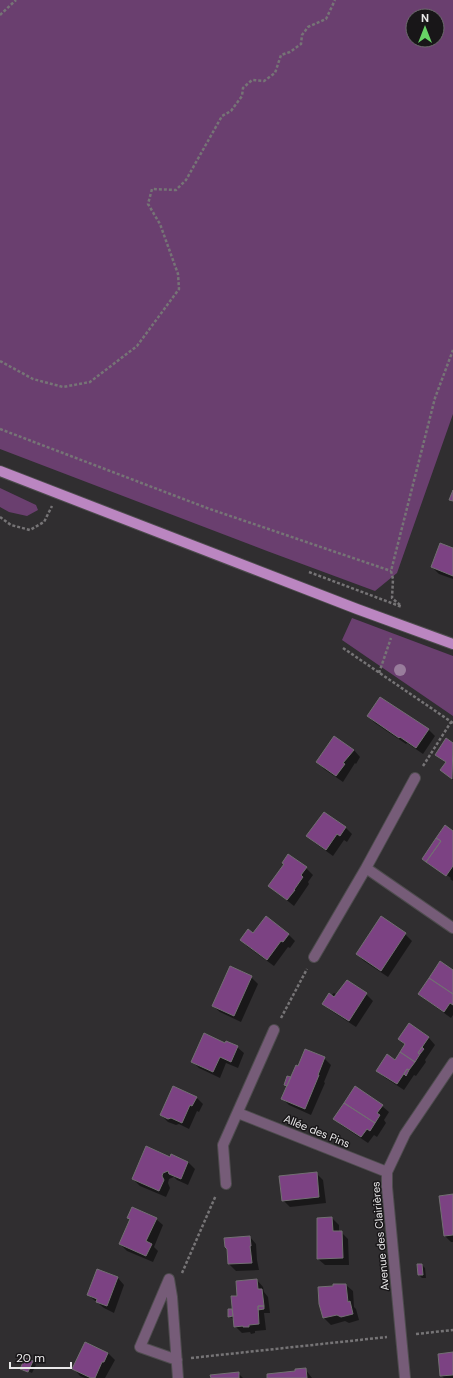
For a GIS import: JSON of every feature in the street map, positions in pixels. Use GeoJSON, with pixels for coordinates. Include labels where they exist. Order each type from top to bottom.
{"type":"FeatureCollection","features":[{"type":"Feature","properties":{"kind":"main road"},"geometry":{"type":"LineString","coordinates":[[0,471],[357,609],[453,644]]}},
{"type":"Feature","properties":{"kind":"street"},"geometry":{"type":"LineString","coordinates":[[314,957],[416,778]]}},
{"type":"Feature","properties":{"kind":"street"},"geometry":{"type":"LineString","coordinates":[[366,868],[453,928]]}},
{"type":"Feature","properties":{"kind":"street"},"geometry":{"type":"LineString","coordinates":[[226,1184],[223,1145],[274,1030]]}},
{"type":"Feature","properties":{"kind":"street","name":"Avenue des Clairières"},"geometry":{"type":"LineString","coordinates":[[405,1378],[387,1186],[387,1172],[405,1134],[453,1063]]}},
{"type":"Feature","properties":{"kind":"street","name":"Allée des Pins"},"geometry":{"type":"LineString","coordinates":[[238,1113],[387,1172]]}},
{"type":"Feature","properties":{"kind":"street"},"geometry":{"type":"LineString","coordinates":[[176,1360],[140,1346],[170,1280],[178,1378]]}},
{"type":"Feature","properties":{"kind":"path"},"geometry":{"type":"LineString","coordinates":[[0,16],[16,0]]}},
{"type":"Feature","properties":{"kind":"path"},"geometry":{"type":"LineString","coordinates":[[0,361],[33,379],[63,387],[90,382],[137,346],[179,289],[178,274],[173,259],[160,224],[148,204],[152,189],[176,190],[186,180],[222,116],[231,111],[242,96],[244,88],[252,80],[264,81],[275,73],[281,55],[290,52],[301,44],[302,35],[308,27],[326,18],[335,0]]}},
{"type":"Feature","properties":{"kind":"path"},"geometry":{"type":"LineString","coordinates":[[402,607],[392,598],[393,579],[391,571],[435,398],[453,350]]}},
{"type":"Feature","properties":{"kind":"path"},"geometry":{"type":"LineString","coordinates":[[0,429],[207,508],[391,571]]}},
{"type":"Feature","properties":{"kind":"path"},"geometry":{"type":"LineString","coordinates":[[0,517],[11,525],[30,530],[44,522],[57,493]]}},
{"type":"Feature","properties":{"kind":"path"},"geometry":{"type":"LineString","coordinates":[[379,673],[392,636]]}},
{"type":"Feature","properties":{"kind":"path"},"geometry":{"type":"LineString","coordinates":[[342,648],[452,722],[416,778]]}},
{"type":"Feature","properties":{"kind":"path"},"geometry":{"type":"LineString","coordinates":[[274,1030],[314,957]]}},
{"type":"Feature","properties":{"kind":"path"},"geometry":{"type":"LineString","coordinates":[[172,1297],[226,1171]]}},
{"type":"Feature","properties":{"kind":"path"},"geometry":{"type":"LineString","coordinates":[[176,1360],[453,1330]]}},
{"type":"Feature","properties":{"kind":"shaded area"},"geometry":{"type":"Polygon","coordinates":[[[0,0],[453,0],[453,414],[397,573],[375,591],[0,449],[0,0]]]}},
{"type":"Feature","properties":{"kind":"shaded area"},"geometry":{"type":"Polygon","coordinates":[[[0,488],[36,505],[38,510],[27,516],[9,512],[0,507],[0,488]]]}},
{"type":"Feature","properties":{"kind":"shaded area"},"geometry":{"type":"Polygon","coordinates":[[[352,618],[453,656],[453,716],[342,640],[352,618]]]}},
{"type":"Feature","properties":{"kind":"building"},"geometry":{"type":"Polygon","coordinates":[[[453,490],[453,501],[449,500],[453,490]]]}},
{"type":"Feature","properties":{"kind":"building"},"geometry":{"type":"Polygon","coordinates":[[[440,543],[453,548],[453,576],[431,567],[440,543]]]}},
{"type":"Feature","properties":{"kind":"building"},"geometry":{"type":"Polygon","coordinates":[[[380,697],[429,729],[416,748],[367,716],[380,697]]]}},
{"type":"Feature","properties":{"kind":"building"},"geometry":{"type":"Polygon","coordinates":[[[334,736],[354,750],[343,763],[345,764],[336,776],[316,762],[334,736]]]}},
{"type":"Feature","properties":{"kind":"building"},"geometry":{"type":"Polygon","coordinates":[[[446,738],[453,743],[452,779],[440,770],[446,762],[435,755],[446,738]]]}},
{"type":"Feature","properties":{"kind":"building"},"geometry":{"type":"Polygon","coordinates":[[[324,812],[346,827],[340,836],[337,834],[326,850],[306,836],[324,812]]]}},
{"type":"Feature","properties":{"kind":"building"},"geometry":{"type":"Polygon","coordinates":[[[445,825],[453,831],[453,866],[446,876],[426,862],[441,841],[436,838],[445,825]]]}},
{"type":"Feature","properties":{"kind":"building"},"geometry":{"type":"Polygon","coordinates":[[[436,838],[441,841],[426,862],[422,859],[436,838]]]}},
{"type":"Feature","properties":{"kind":"building"},"geometry":{"type":"Polygon","coordinates":[[[288,854],[307,867],[301,875],[303,877],[287,900],[268,886],[284,864],[282,863],[288,854]]]}},
{"type":"Feature","properties":{"kind":"building"},"geometry":{"type":"Polygon","coordinates":[[[266,916],[289,934],[283,942],[281,941],[267,960],[240,940],[248,929],[253,933],[266,916]]]}},
{"type":"Feature","properties":{"kind":"building"},"geometry":{"type":"Polygon","coordinates":[[[381,916],[406,933],[381,971],[356,954],[381,916]]]}},
{"type":"Feature","properties":{"kind":"building"},"geometry":{"type":"Polygon","coordinates":[[[440,961],[453,970],[453,994],[429,978],[440,961]]]}},
{"type":"Feature","properties":{"kind":"building"},"geometry":{"type":"Polygon","coordinates":[[[230,966],[252,976],[234,1016],[212,1006],[230,966]]]}},
{"type":"Feature","properties":{"kind":"building"},"geometry":{"type":"Polygon","coordinates":[[[429,978],[453,994],[453,1005],[450,1003],[444,1012],[418,994],[429,978]]]}},
{"type":"Feature","properties":{"kind":"building"},"geometry":{"type":"Polygon","coordinates":[[[347,980],[367,993],[349,1021],[322,1004],[329,993],[334,997],[347,980]]]}},
{"type":"Feature","properties":{"kind":"building"},"geometry":{"type":"Polygon","coordinates":[[[409,1023],[429,1037],[418,1053],[420,1054],[415,1062],[400,1052],[405,1044],[398,1039],[409,1023]]]}},
{"type":"Feature","properties":{"kind":"building"},"geometry":{"type":"Polygon","coordinates":[[[204,1033],[225,1043],[226,1041],[238,1046],[231,1062],[220,1057],[213,1072],[191,1062],[204,1033]]]}},
{"type":"Feature","properties":{"kind":"building"},"geometry":{"type":"Polygon","coordinates":[[[422,1047],[424,1049],[420,1054],[418,1053],[422,1047]]]}},
{"type":"Feature","properties":{"kind":"building"},"geometry":{"type":"Polygon","coordinates":[[[305,1049],[325,1057],[305,1109],[281,1099],[305,1049]]]}},
{"type":"Feature","properties":{"kind":"building"},"geometry":{"type":"Polygon","coordinates":[[[400,1052],[415,1062],[409,1070],[407,1069],[397,1084],[376,1071],[387,1054],[395,1060],[400,1052]]]}},
{"type":"Feature","properties":{"kind":"building"},"geometry":{"type":"Polygon","coordinates":[[[407,1069],[409,1070],[406,1076],[404,1074],[407,1069]]]}},
{"type":"Feature","properties":{"kind":"building"},"geometry":{"type":"Polygon","coordinates":[[[287,1076],[291,1077],[287,1086],[284,1085],[287,1076]]]}},
{"type":"Feature","properties":{"kind":"building"},"geometry":{"type":"Polygon","coordinates":[[[173,1086],[197,1097],[192,1106],[190,1105],[182,1123],[160,1115],[173,1086]]]}},
{"type":"Feature","properties":{"kind":"building"},"geometry":{"type":"Polygon","coordinates":[[[355,1086],[383,1105],[377,1113],[380,1115],[375,1123],[344,1103],[355,1086]]]}},
{"type":"Feature","properties":{"kind":"building"},"geometry":{"type":"Polygon","coordinates":[[[344,1103],[375,1123],[370,1131],[367,1129],[361,1137],[333,1119],[344,1103]]]}},
{"type":"Feature","properties":{"kind":"building"},"geometry":{"type":"Polygon","coordinates":[[[146,1146],[170,1157],[171,1154],[188,1162],[181,1179],[169,1174],[168,1171],[163,1173],[162,1176],[164,1180],[159,1191],[132,1179],[146,1146]]]}},
{"type":"Feature","properties":{"kind":"building"},"geometry":{"type":"Polygon","coordinates":[[[317,1172],[319,1197],[282,1201],[279,1176],[317,1172]]]}},
{"type":"Feature","properties":{"kind":"building"},"geometry":{"type":"Polygon","coordinates":[[[453,1194],[453,1235],[444,1236],[439,1196],[453,1194]]]}},
{"type":"Feature","properties":{"kind":"building"},"geometry":{"type":"Polygon","coordinates":[[[132,1207],[157,1218],[146,1241],[152,1244],[146,1256],[119,1244],[130,1219],[127,1218],[132,1207]]]}},
{"type":"Feature","properties":{"kind":"building"},"geometry":{"type":"Polygon","coordinates":[[[332,1217],[333,1231],[342,1231],[343,1258],[317,1259],[317,1218],[332,1217]]]}},
{"type":"Feature","properties":{"kind":"building"},"geometry":{"type":"Polygon","coordinates":[[[250,1236],[252,1263],[228,1264],[227,1249],[225,1247],[224,1238],[250,1236]]]}},
{"type":"Feature","properties":{"kind":"building"},"geometry":{"type":"Polygon","coordinates":[[[417,1264],[422,1264],[423,1275],[418,1275],[417,1264]]]}},
{"type":"Feature","properties":{"kind":"building"},"geometry":{"type":"Polygon","coordinates":[[[97,1269],[118,1277],[107,1306],[96,1302],[97,1299],[87,1295],[97,1269]]]}},
{"type":"Feature","properties":{"kind":"building"},"geometry":{"type":"Polygon","coordinates":[[[257,1279],[258,1289],[262,1289],[264,1306],[258,1306],[259,1324],[249,1325],[249,1327],[234,1327],[231,1296],[237,1296],[236,1281],[257,1279]]]}},
{"type":"Feature","properties":{"kind":"building"},"geometry":{"type":"Polygon","coordinates":[[[333,1284],[346,1284],[348,1302],[350,1301],[353,1314],[341,1317],[337,1315],[323,1318],[319,1304],[318,1287],[333,1286],[333,1284]]]}},
{"type":"Feature","properties":{"kind":"building"},"geometry":{"type":"Polygon","coordinates":[[[258,1306],[264,1306],[264,1309],[258,1310],[258,1306]]]}},
{"type":"Feature","properties":{"kind":"building"},"geometry":{"type":"Polygon","coordinates":[[[228,1309],[232,1309],[233,1316],[228,1317],[228,1309]]]}},
{"type":"Feature","properties":{"kind":"building"},"geometry":{"type":"Polygon","coordinates":[[[85,1342],[108,1353],[95,1378],[91,1378],[72,1369],[85,1342]]]}},
{"type":"Feature","properties":{"kind":"building"},"geometry":{"type":"Polygon","coordinates":[[[453,1352],[453,1375],[440,1376],[438,1354],[453,1352]]]}},
{"type":"Feature","properties":{"kind":"building"},"geometry":{"type":"Polygon","coordinates":[[[25,1358],[33,1361],[28,1372],[20,1369],[25,1358]]]}},
{"type":"Feature","properties":{"kind":"building"},"geometry":{"type":"Polygon","coordinates":[[[306,1368],[307,1378],[267,1378],[267,1374],[295,1371],[295,1369],[306,1368]]]}},
{"type":"Feature","properties":{"kind":"building"},"geometry":{"type":"Polygon","coordinates":[[[239,1372],[239,1378],[211,1378],[210,1375],[239,1372]]]}}]}
